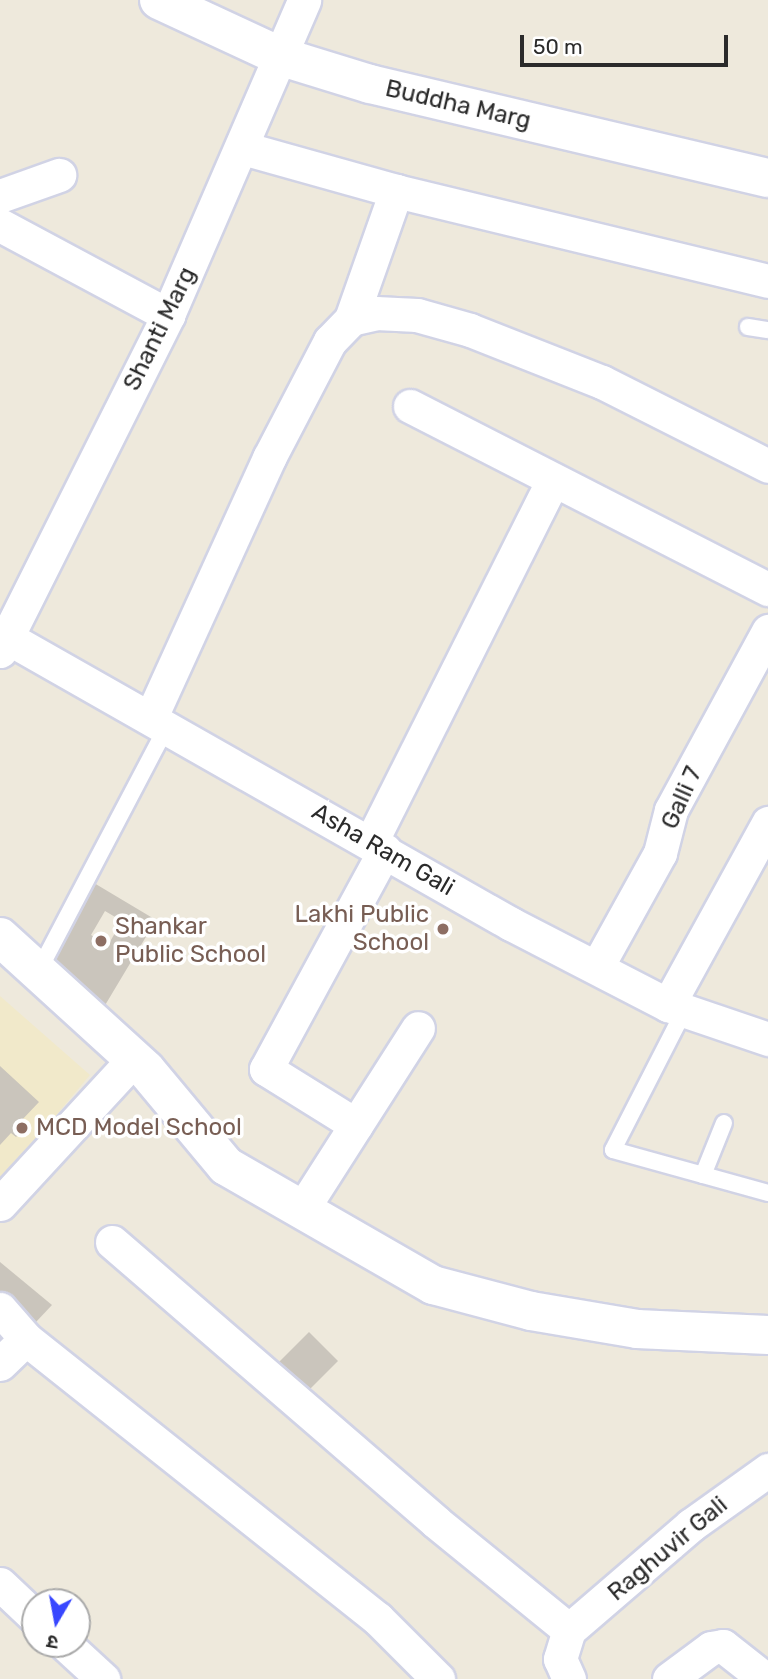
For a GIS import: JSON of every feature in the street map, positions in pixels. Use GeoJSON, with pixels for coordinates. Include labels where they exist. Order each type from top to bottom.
{"type":"FeatureCollection","features":[{"type":"Feature","properties":{"kind":"street","name":"Shanti Marg"},"geometry":{"type":"LineString","coordinates":[[4,645],[168,315],[243,148],[304,0]]}},
{"type":"Feature","properties":{"kind":"street","name":"Buddha Marg"},"geometry":{"type":"LineString","coordinates":[[167,2],[282,57],[383,87],[768,178]]}},
{"type":"Feature","properties":{"kind":"street"},"geometry":{"type":"LineString","coordinates":[[243,148],[396,191],[768,281]]}},
{"type":"Feature","properties":{"kind":"street"},"geometry":{"type":"LineString","coordinates":[[0,196],[59,175]]}},
{"type":"Feature","properties":{"kind":"street"},"geometry":{"type":"LineString","coordinates":[[159,721],[269,458],[330,341],[351,320],[396,191]]}},
{"type":"Feature","properties":{"kind":"street"},"geometry":{"type":"LineString","coordinates":[[0,225],[168,315]]}},
{"type":"Feature","properties":{"kind":"street"},"geometry":{"type":"LineString","coordinates":[[351,320],[376,313],[417,315],[470,330],[602,382],[768,466]]}},
{"type":"Feature","properties":{"kind":"street"},"geometry":{"type":"LineString","coordinates":[[410,406],[552,482],[768,589]]}},
{"type":"Feature","properties":{"kind":"street"},"geometry":{"type":"LineString","coordinates":[[356,1125],[267,1069],[378,846],[552,482]]}},
{"type":"Feature","properties":{"kind":"street","name":"Galli 7"},"geometry":{"type":"LineString","coordinates":[[598,965],[660,853],[670,810],[768,631]]}},
{"type":"Feature","properties":{"kind":"street","name":"Asha Ram Gali"},"geometry":{"type":"LineString","coordinates":[[4,645],[159,721],[511,924],[598,965],[676,1008],[768,1039]]}},
{"type":"Feature","properties":{"kind":"street"},"geometry":{"type":"LineString","coordinates":[[676,1008],[767,826]]}},
{"type":"Feature","properties":{"kind":"street"},"geometry":{"type":"LineString","coordinates":[[0,937],[134,1059],[226,1166],[433,1285],[531,1311],[637,1329],[768,1335]]}},
{"type":"Feature","properties":{"kind":"street"},"geometry":{"type":"LineString","coordinates":[[302,1211],[418,1028]]}},
{"type":"Feature","properties":{"kind":"street"},"geometry":{"type":"LineString","coordinates":[[0,1205],[134,1059]]}},
{"type":"Feature","properties":{"kind":"street"},"geometry":{"type":"LineString","coordinates":[[112,1242],[436,1522],[569,1630],[560,1659],[569,1679]]}},
{"type":"Feature","properties":{"kind":"street"},"geometry":{"type":"LineString","coordinates":[[0,1309],[26,1339],[378,1619],[438,1679]]}},
{"type":"Feature","properties":{"kind":"street"},"geometry":{"type":"LineString","coordinates":[[0,1364],[26,1339]]}},
{"type":"Feature","properties":{"kind":"street","name":"Raghuvir Gali"},"geometry":{"type":"LineString","coordinates":[[569,1630],[691,1525],[768,1470]]}},
{"type":"Feature","properties":{"kind":"street"},"geometry":{"type":"LineString","coordinates":[[0,1584],[21,1604]]}},
{"type":"Feature","properties":{"kind":"street"},"geometry":{"type":"LineString","coordinates":[[669,1679],[711,1648],[723,1646],[765,1679]]}},
{"type":"Feature","properties":{"kind":"street"},"geometry":{"type":"LineString","coordinates":[[80,1658],[103,1679]]}},
{"type":"Feature","properties":{"kind":"lane"},"geometry":{"type":"LineString","coordinates":[[748,327],[768,330]]}},
{"type":"Feature","properties":{"kind":"lane"},"geometry":{"type":"LineString","coordinates":[[38,972],[159,721]]}},
{"type":"Feature","properties":{"kind":"lane"},"geometry":{"type":"LineString","coordinates":[[676,1008],[613,1150],[768,1193]]}},
{"type":"Feature","properties":{"kind":"lane"},"geometry":{"type":"LineString","coordinates":[[704,1175],[724,1123]]}},
{"type":"Feature","properties":{"kind":"shaded area","name":"MCD Model School"},"geometry":{"type":"Polygon","coordinates":[[[0,996],[90,1075],[0,1182],[0,996]]]}},
{"type":"Feature","properties":{"kind":"building","name":"Shankar Public School"},"geometry":{"type":"Polygon","coordinates":[[[94,883],[156,920],[101,1012],[47,962],[94,883]],[[105,911],[91,935],[108,945],[122,921],[105,911]]]}},
{"type":"Feature","properties":{"kind":"building"},"geometry":{"type":"Polygon","coordinates":[[[0,1066],[39,1102],[21,1121],[27,1126],[16,1137],[11,1133],[0,1145],[0,1066]]]}},
{"type":"Feature","properties":{"kind":"building"},"geometry":{"type":"Polygon","coordinates":[[[0,1262],[52,1305],[36,1322],[0,1293],[0,1262]]]}},
{"type":"Feature","properties":{"kind":"building"},"geometry":{"type":"Polygon","coordinates":[[[309,1332],[338,1361],[301,1398],[272,1369],[309,1332]]]}},
{"type":"Feature","properties":{"kind":"place","name":"Lakhi Public School"},"geometry":{"type":"Point","coordinates":[443,929]}},
{"type":"Feature","properties":{"kind":"place","name":"Shankar Public School"},"geometry":{"type":"Point","coordinates":[101,941]}},
{"type":"Feature","properties":{"kind":"place","name":"MCD Model School"},"geometry":{"type":"Point","coordinates":[22,1128]}}]}
